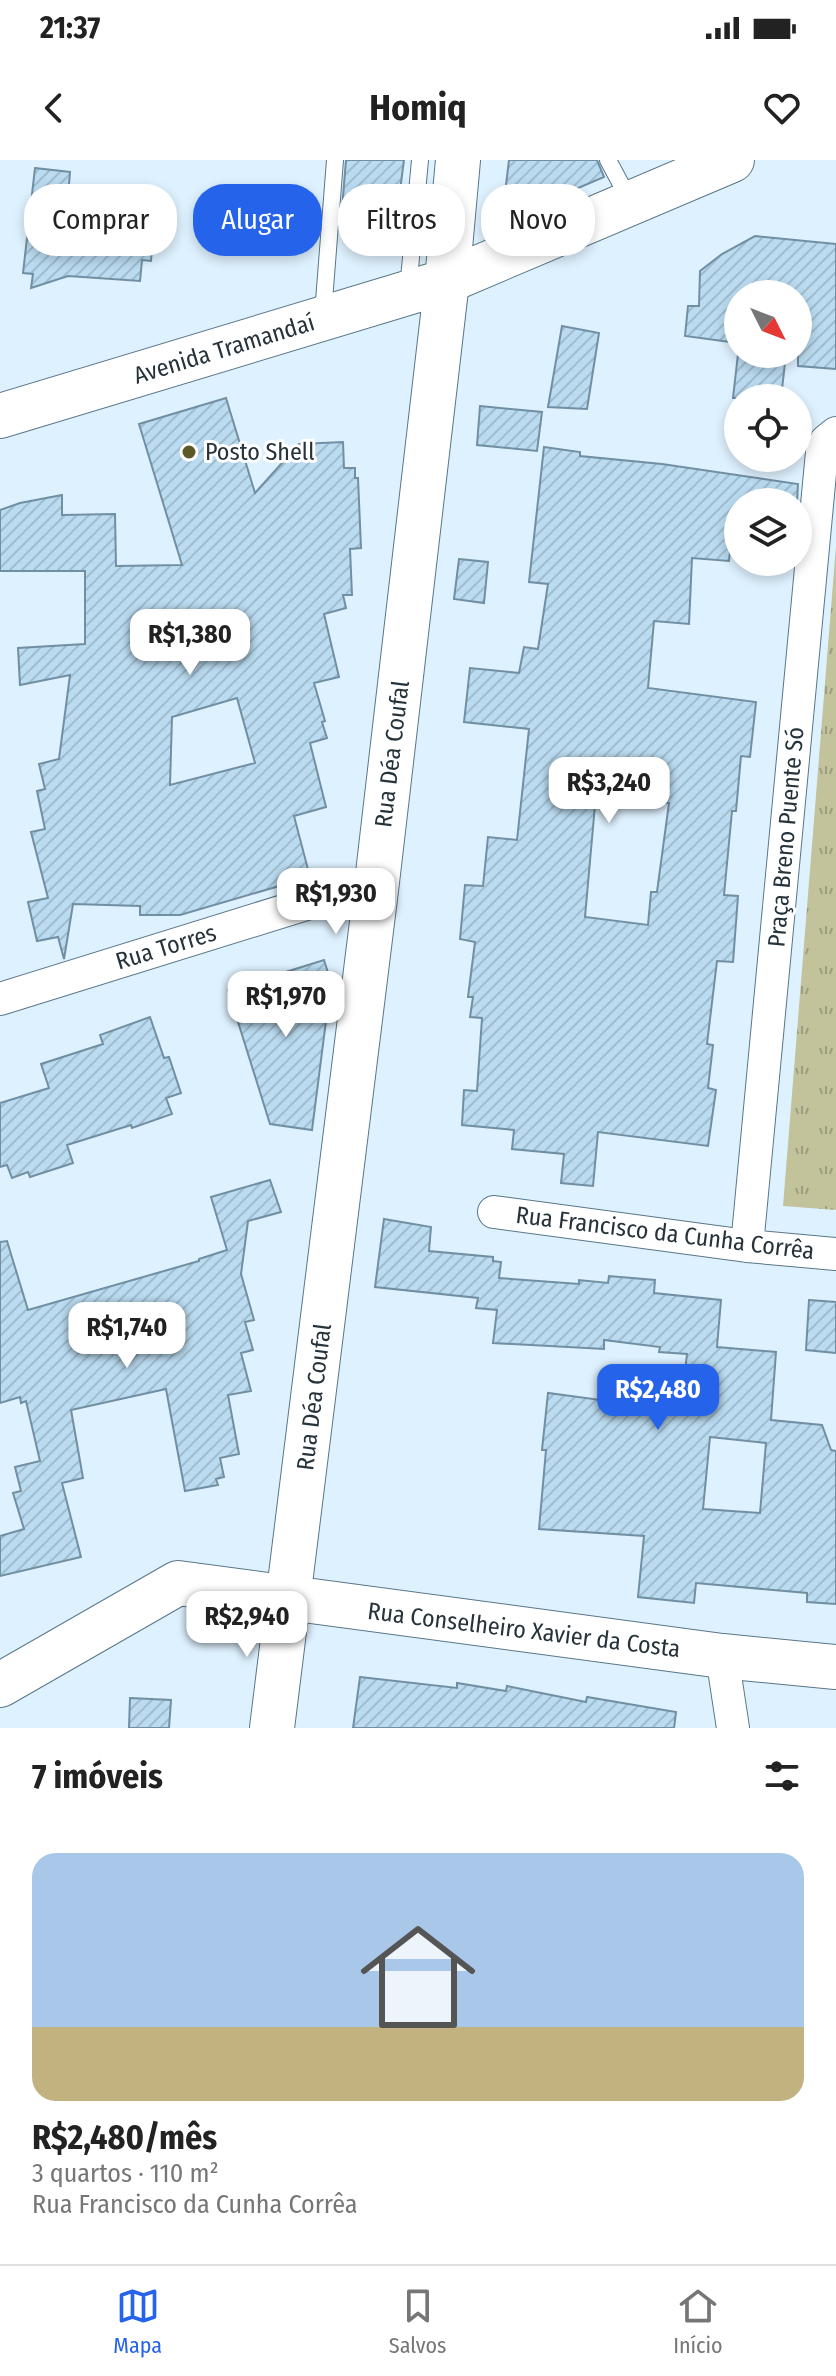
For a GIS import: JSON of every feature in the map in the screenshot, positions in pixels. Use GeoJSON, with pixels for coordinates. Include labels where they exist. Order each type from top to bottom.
{"type":"FeatureCollection","features":[{"type":"Feature","properties":{"kind":"main road","name":"Rua Déa Coufal"},"geometry":{"type":"LineString","coordinates":[[272,1728],[377,882],[427,287],[458,160]]}},
{"type":"Feature","properties":{"kind":"main road","name":"Avenida Tramandaí"},"geometry":{"type":"LineString","coordinates":[[0,416],[427,287],[732,160]]}},
{"type":"Feature","properties":{"kind":"main road","name":"Rua Conselheiro Xavier da Costa"},"geometry":{"type":"LineString","coordinates":[[0,1685],[178,1583],[722,1656],[836,1667]]}},
{"type":"Feature","properties":{"kind":"street","name":"Praça Breno Puente Só"},"geometry":{"type":"LineString","coordinates":[[747,1246],[822,452],[826,441],[836,433]]}},
{"type":"Feature","properties":{"kind":"street","name":"Rua Torres"},"geometry":{"type":"LineString","coordinates":[[0,999],[377,882]]}},
{"type":"Feature","properties":{"kind":"street","name":"Rua Francisco da Cunha Corrêa"},"geometry":{"type":"LineString","coordinates":[[494,1212],[747,1246],[836,1254]]}},
{"type":"Feature","properties":{"kind":"street"},"geometry":{"type":"LineString","coordinates":[[722,1656],[733,1728]]}},
{"type":"Feature","properties":{"kind":"lane"},"geometry":{"type":"LineString","coordinates":[[323,319],[335,160]]}},
{"type":"Feature","properties":{"kind":"lane"},"geometry":{"type":"LineString","coordinates":[[420,160],[427,287]]}},
{"type":"Feature","properties":{"kind":"lane"},"geometry":{"type":"LineString","coordinates":[[608,160],[631,203]]}},
{"type":"Feature","properties":{"kind":"green space"},"geometry":{"type":"Polygon","coordinates":[[[836,546],[836,1210],[783,1206],[836,546]]]}},
{"type":"Feature","properties":{"kind":"building"},"geometry":{"type":"Polygon","coordinates":[[[346,160],[404,160],[401,184],[344,184],[346,160]]]}},
{"type":"Feature","properties":{"kind":"building"},"geometry":{"type":"Polygon","coordinates":[[[509,160],[597,160],[604,177],[588,184],[506,184],[509,160]]]}},
{"type":"Feature","properties":{"kind":"building"},"geometry":{"type":"Polygon","coordinates":[[[35,168],[70,172],[69,184],[33,184],[35,168]]]}},
{"type":"Feature","properties":{"kind":"building"},"geometry":{"type":"Polygon","coordinates":[[[755,236],[836,244],[836,369],[812,367],[812,280],[724,280],[724,341],[685,336],[688,306],[699,306],[700,271],[722,254],[755,236]]]}},
{"type":"Feature","properties":{"kind":"building"},"geometry":{"type":"Polygon","coordinates":[[[25,256],[151,256],[151,261],[142,260],[140,281],[68,276],[31,288],[33,274],[23,273],[25,256]]]}},
{"type":"Feature","properties":{"kind":"building"},"geometry":{"type":"Polygon","coordinates":[[[562,326],[599,333],[587,409],[548,407],[562,326]]]}},
{"type":"Feature","properties":{"kind":"building"},"geometry":{"type":"Polygon","coordinates":[[[736,368],[784,368],[783,384],[735,384],[736,368]]]}},
{"type":"Feature","properties":{"kind":"building"},"geometry":{"type":"Polygon","coordinates":[[[226,398],[255,493],[299,444],[343,442],[344,468],[355,468],[355,478],[358,478],[361,548],[350,549],[352,595],[343,595],[346,608],[324,614],[339,677],[314,683],[327,738],[310,743],[326,807],[294,816],[310,877],[180,915],[140,915],[140,906],[73,904],[64,959],[58,937],[37,941],[28,902],[48,898],[31,832],[45,829],[37,791],[45,789],[39,764],[59,759],[70,675],[20,685],[18,648],[85,644],[85,571],[0,571],[0,510],[62,495],[62,515],[115,514],[116,566],[182,565],[139,424],[226,398]],[[237,698],[172,717],[170,785],[255,763],[237,698]]]}},
{"type":"Feature","properties":{"kind":"building"},"geometry":{"type":"Polygon","coordinates":[[[480,406],[542,412],[537,451],[477,445],[480,406]]]}},
{"type":"Feature","properties":{"kind":"building"},"geometry":{"type":"Polygon","coordinates":[[[544,447],[580,452],[580,456],[662,464],[798,484],[798,488],[724,488],[724,561],[692,558],[689,624],[654,621],[648,688],[756,702],[750,757],[741,756],[724,895],[738,896],[733,962],[717,961],[707,1044],[713,1045],[708,1088],[716,1090],[708,1146],[598,1132],[593,1186],[561,1183],[564,1154],[512,1149],[514,1130],[462,1125],[464,1090],[477,1091],[482,1018],[470,1017],[473,997],[468,997],[475,942],[460,939],[465,885],[483,886],[488,837],[517,840],[529,729],[464,722],[470,668],[519,673],[524,647],[538,649],[548,584],[529,582],[544,447]],[[596,794],[585,917],[648,925],[651,892],[657,892],[669,803],[596,794]]]}},
{"type":"Feature","properties":{"kind":"building"},"geometry":{"type":"Polygon","coordinates":[[[459,559],[488,562],[484,603],[454,599],[459,559]]]}},
{"type":"Feature","properties":{"kind":"building"},"geometry":{"type":"Polygon","coordinates":[[[324,960],[331,982],[312,1130],[270,1124],[228,990],[324,960]]]}},
{"type":"Feature","properties":{"kind":"building"},"geometry":{"type":"Polygon","coordinates":[[[150,1017],[164,1058],[169,1057],[181,1093],[166,1098],[172,1114],[67,1145],[73,1163],[30,1177],[28,1172],[12,1178],[7,1165],[0,1167],[0,1103],[49,1088],[41,1064],[103,1044],[100,1035],[150,1017]]]}},
{"type":"Feature","properties":{"kind":"building"},"geometry":{"type":"Polygon","coordinates":[[[270,1180],[281,1212],[248,1221],[241,1274],[254,1320],[245,1322],[253,1350],[241,1353],[251,1391],[228,1395],[239,1454],[220,1458],[224,1477],[216,1479],[218,1485],[185,1491],[166,1389],[71,1410],[83,1478],[62,1483],[81,1557],[0,1576],[0,1536],[24,1529],[13,1493],[21,1491],[15,1467],[40,1461],[26,1401],[21,1403],[20,1397],[0,1403],[0,1242],[7,1241],[28,1310],[199,1261],[227,1250],[211,1197],[270,1180]]]}},
{"type":"Feature","properties":{"kind":"building"},"geometry":{"type":"Polygon","coordinates":[[[384,1219],[431,1227],[429,1251],[493,1257],[493,1261],[501,1262],[499,1278],[579,1284],[579,1280],[608,1283],[609,1276],[655,1280],[654,1293],[721,1300],[717,1347],[776,1352],[771,1420],[822,1425],[831,1450],[836,1451],[836,1604],[807,1602],[807,1593],[696,1583],[694,1603],[638,1597],[644,1536],[539,1529],[548,1393],[601,1400],[600,1404],[680,1412],[687,1354],[659,1352],[660,1347],[604,1340],[604,1349],[493,1343],[497,1310],[476,1308],[478,1298],[375,1287],[384,1219]],[[710,1437],[703,1509],[760,1513],[766,1443],[710,1437]]]}},
{"type":"Feature","properties":{"kind":"building"},"geometry":{"type":"Polygon","coordinates":[[[809,1300],[836,1302],[836,1353],[806,1350],[809,1300]]]}},
{"type":"Feature","properties":{"kind":"building"},"geometry":{"type":"Polygon","coordinates":[[[360,1677],[457,1688],[457,1683],[506,1691],[507,1686],[586,1702],[587,1697],[676,1712],[674,1728],[353,1728],[360,1677]]]}},
{"type":"Feature","properties":{"kind":"building"},"geometry":{"type":"Polygon","coordinates":[[[130,1698],[171,1700],[169,1728],[129,1728],[130,1698]]]}},
{"type":"Feature","properties":{"kind":"place","name":"Posto Shell"},"geometry":{"type":"Point","coordinates":[189,452]}}]}
